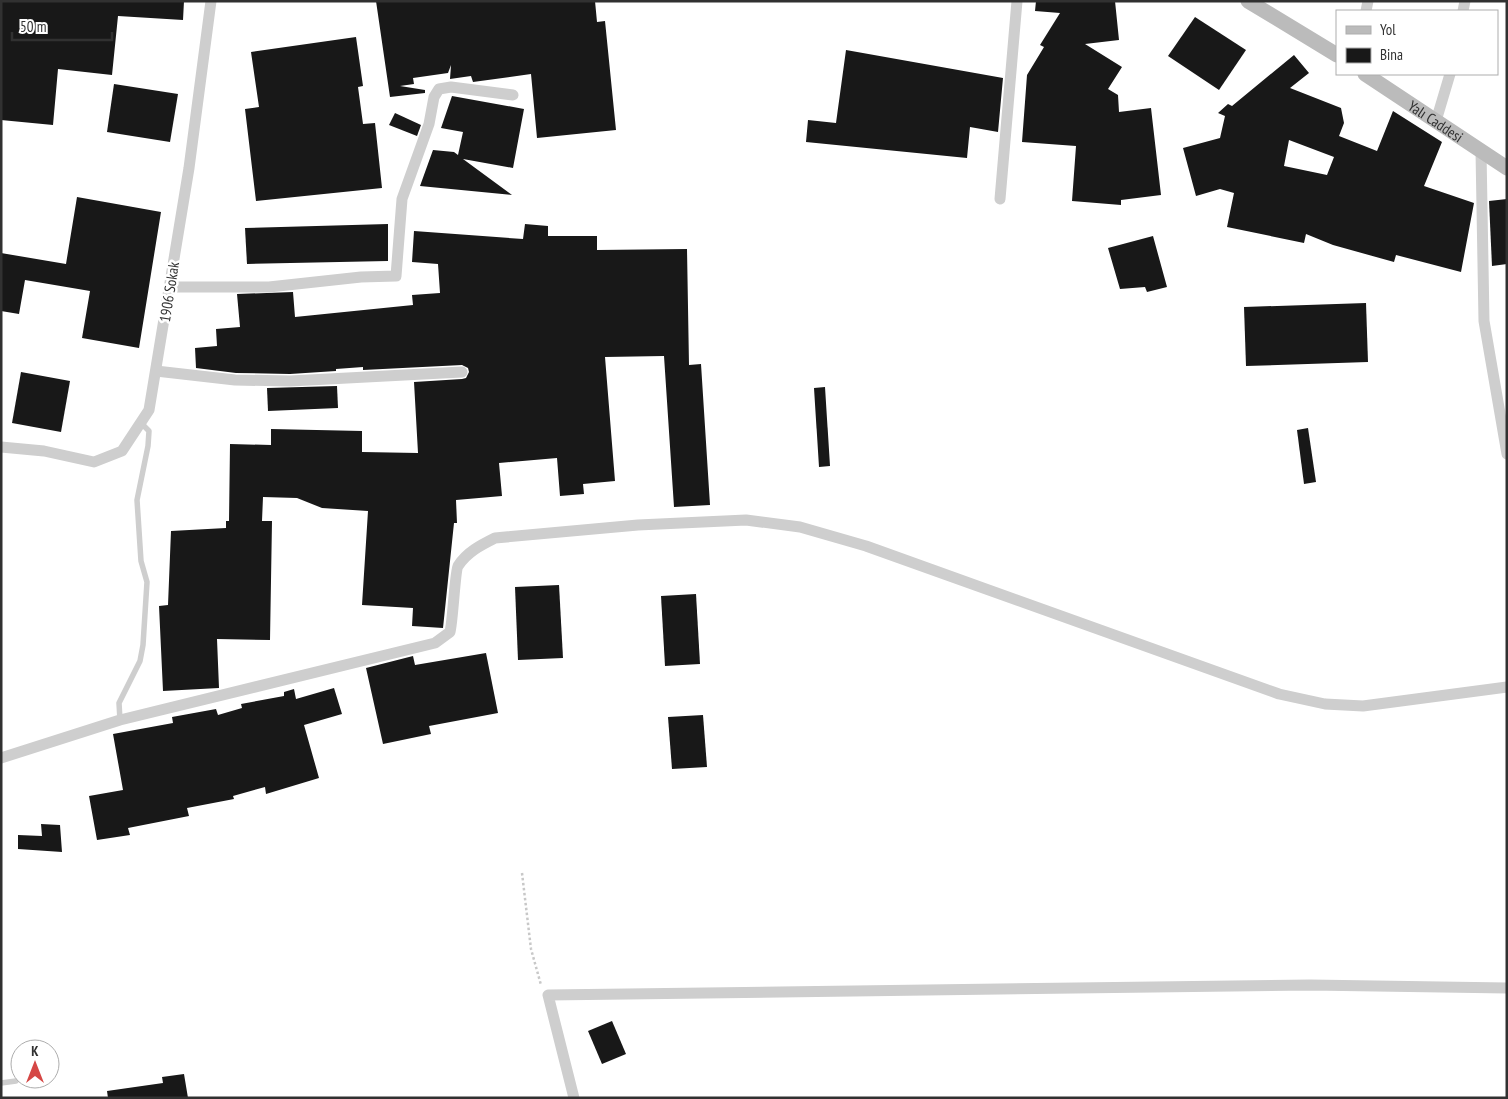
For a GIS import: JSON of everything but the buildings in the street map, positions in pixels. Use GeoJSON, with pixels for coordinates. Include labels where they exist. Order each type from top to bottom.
{"type":"FeatureCollection","features":[{"type":"Feature","properties":{"kind":"street","name":"1906 Sokak"},"geometry":{"type":"LineString","coordinates":[[1,447],[44,451],[94,462],[122,451],[149,410],[190,168],[210,1]]}},
{"type":"Feature","properties":{"kind":"street"},"geometry":{"type":"LineString","coordinates":[[1000,199],[1017,1]]}},
{"type":"Feature","properties":{"kind":"street"},"geometry":{"type":"LineString","coordinates":[[1248,1],[1336,54]]}},
{"type":"Feature","properties":{"kind":"street","name":"Yalı Caddesi"},"geometry":{"type":"LineString","coordinates":[[1367,75],[1507,168]]}},
{"type":"Feature","properties":{"kind":"street"},"geometry":{"type":"LineString","coordinates":[[1436,121],[1450,75]]}},
{"type":"Feature","properties":{"kind":"street"},"geometry":{"type":"LineString","coordinates":[[170,287],[269,287],[361,277],[396,276],[402,200],[429,124],[434,97],[439,89],[451,87],[513,95]]}},
{"type":"Feature","properties":{"kind":"street"},"geometry":{"type":"LineString","coordinates":[[1481,151],[1484,321],[1507,454]]}},
{"type":"Feature","properties":{"kind":"street"},"geometry":{"type":"LineString","coordinates":[[156,371],[236,380],[290,381],[462,372]]}},
{"type":"Feature","properties":{"kind":"street"},"geometry":{"type":"LineString","coordinates":[[1,758],[120,720],[435,643],[450,632],[454,614],[457,568],[476,547],[495,538],[638,525],[746,520],[800,527],[866,546],[1280,694],[1325,704],[1363,706],[1504,691]]}},
{"type":"Feature","properties":{"kind":"street"},"geometry":{"type":"LineString","coordinates":[[574,1098],[548,995],[1310,985],[1507,988]]}},
{"type":"Feature","properties":{"kind":"lane"},"geometry":{"type":"LineString","coordinates":[[120,720],[119,703],[140,662],[143,645],[147,582],[141,561],[137,500],[148,446],[149,431],[141,423]]}},
{"type":"Feature","properties":{"kind":"path"},"geometry":{"type":"LineString","coordinates":[[522,873],[532,949],[540,983],[548,995]]}}]}
